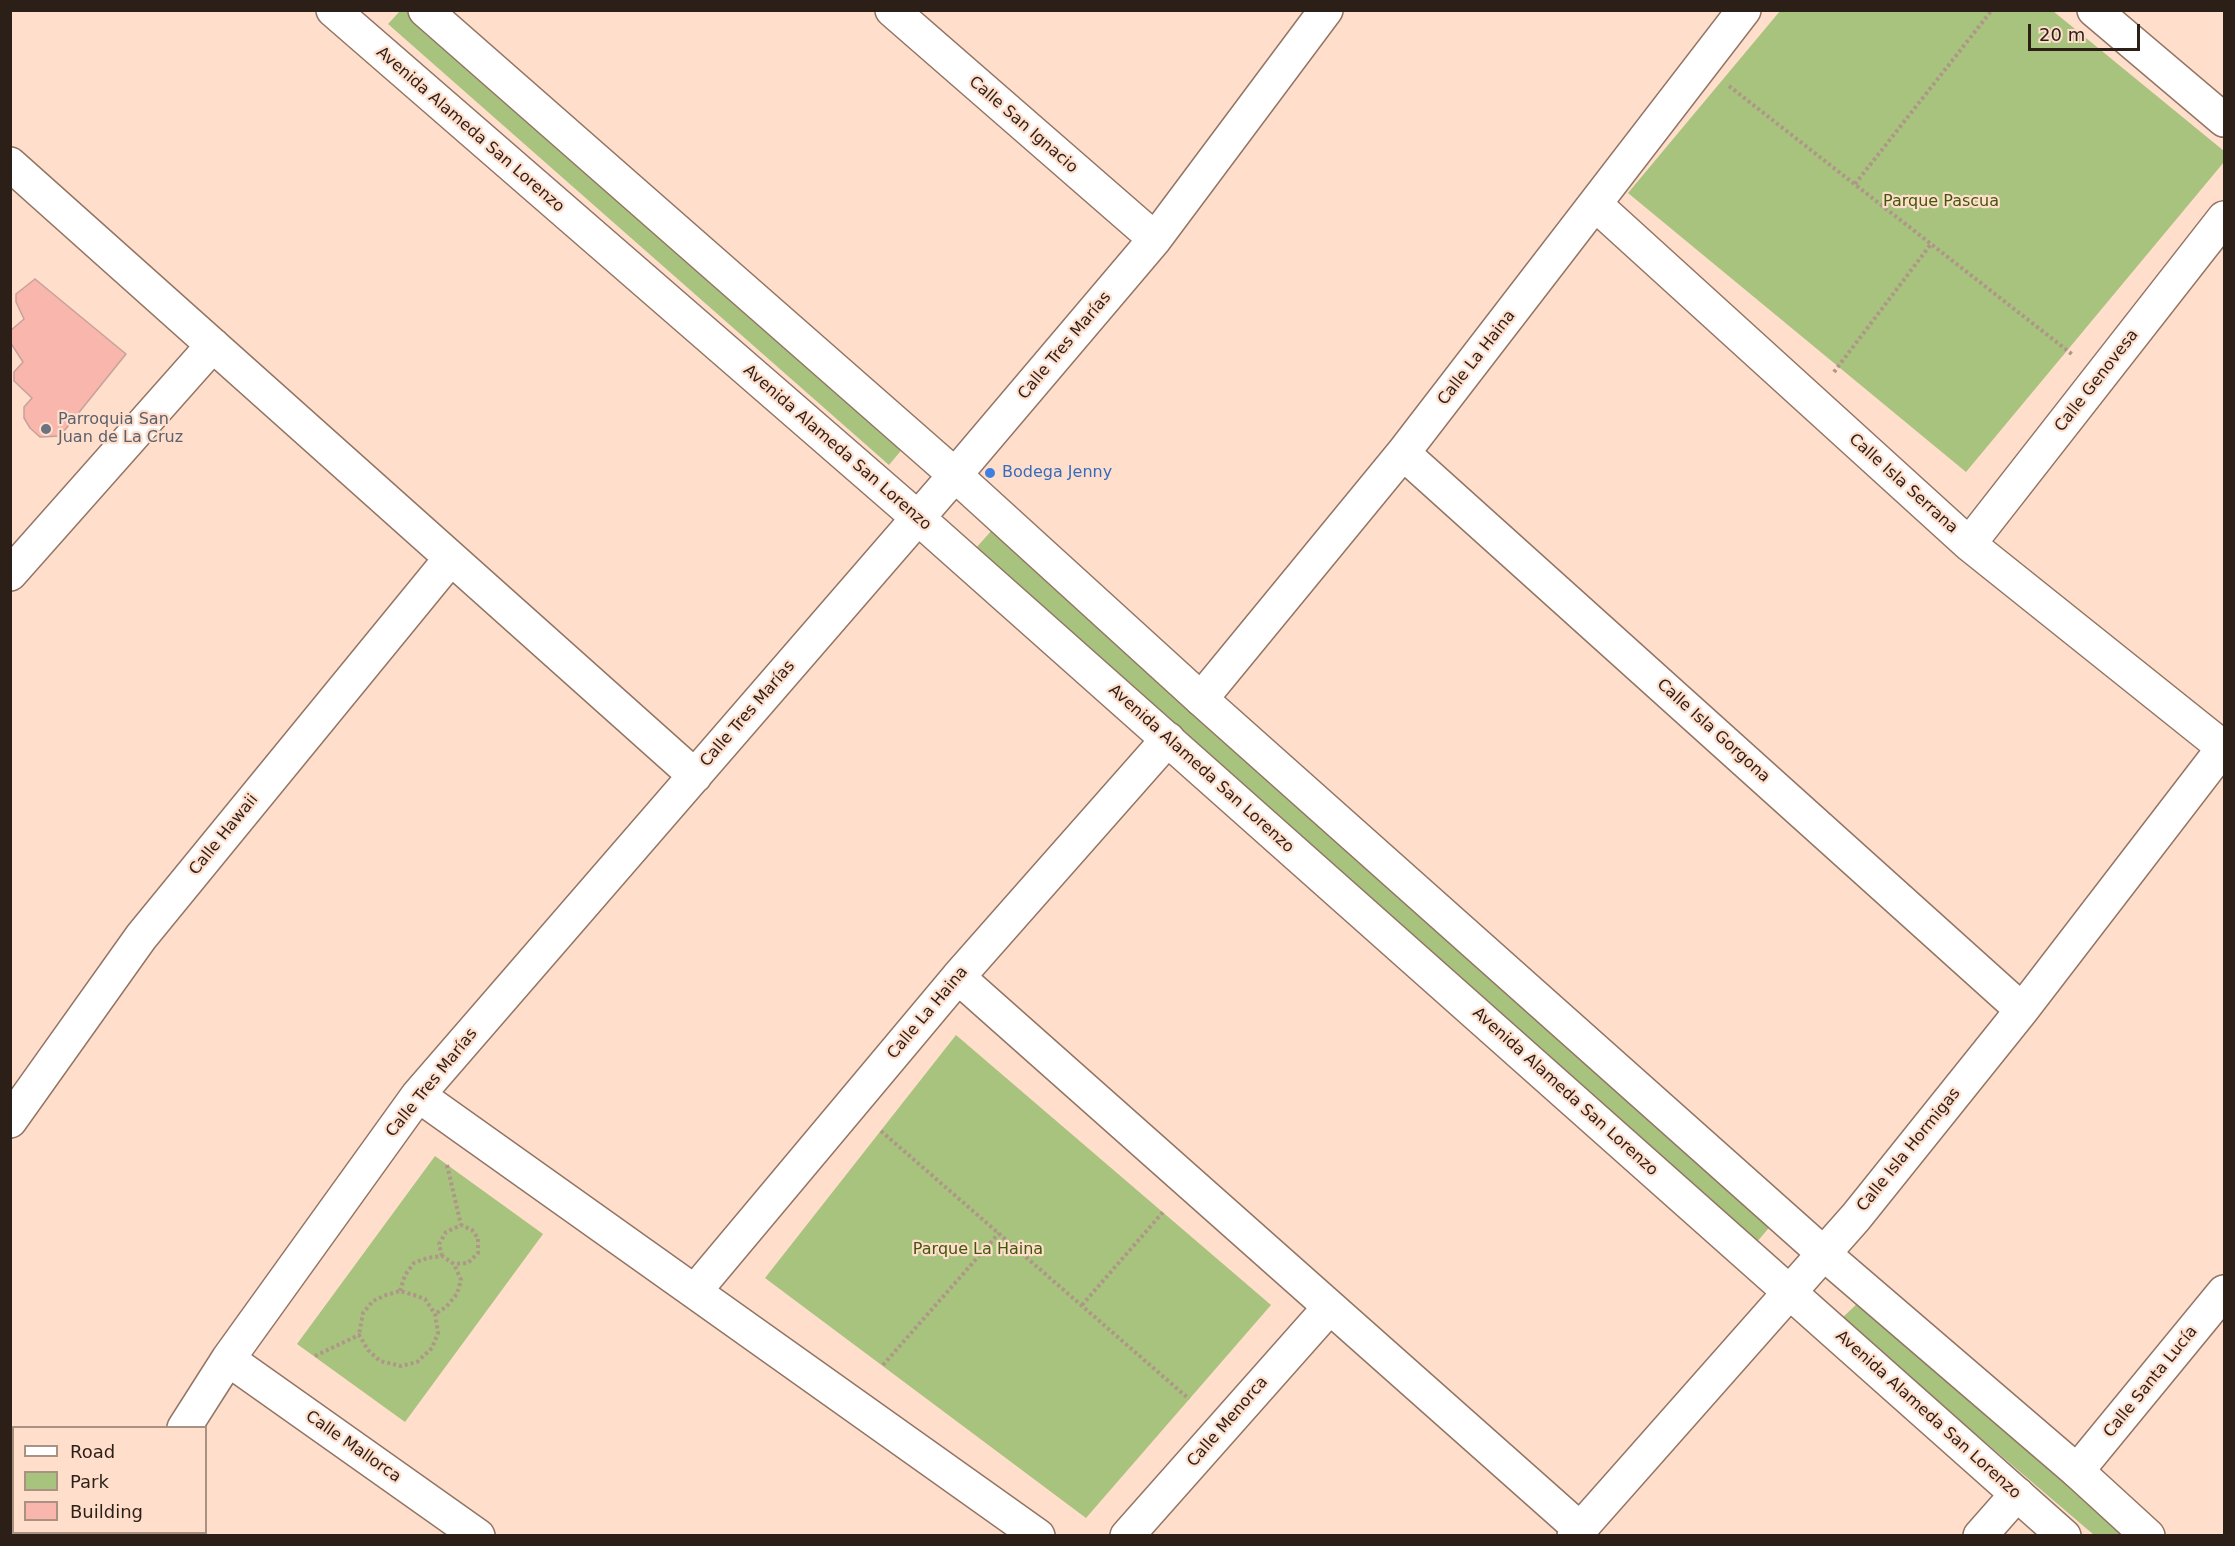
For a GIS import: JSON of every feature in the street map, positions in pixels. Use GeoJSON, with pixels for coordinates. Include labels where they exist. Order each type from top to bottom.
{"type":"FeatureCollection","features":[{"type":"Feature","properties":{"kind":"street"},"geometry":{"type":"LineString","coordinates":[[425,10],[955,475],[1201,699],[1823,1253],[2077,1471],[2148,1536]]}},
{"type":"Feature","properties":{"kind":"street","name":"Calle San Ignacio"},"geometry":{"type":"LineString","coordinates":[[892,10],[1155,239]]}},
{"type":"Feature","properties":{"kind":"street","name":"Calle Tres Marías"},"geometry":{"type":"LineString","coordinates":[[185,1426],[228,1359],[418,1095],[918,518],[1155,239],[1326,10]]}},
{"type":"Feature","properties":{"kind":"street","name":"Calle La Haina"},"geometry":{"type":"LineString","coordinates":[[1201,699],[1403,453],[1744,10]]}},
{"type":"Feature","properties":{"kind":"street"},"geometry":{"type":"LineString","coordinates":[[2094,10],[2224,120]]}},
{"type":"Feature","properties":{"kind":"street","name":"Avenida Alameda San Lorenzo"},"geometry":{"type":"LineString","coordinates":[[342,13],[918,518],[2064,1536]]}},
{"type":"Feature","properties":{"kind":"street"},"geometry":{"type":"LineString","coordinates":[[10,164],[695,776]]}},
{"type":"Feature","properties":{"kind":"street","name":"Calle Isla Serrana"},"geometry":{"type":"LineString","coordinates":[[1596,205],[1969,544],[2224,747]]}},
{"type":"Feature","properties":{"kind":"street","name":"Calle Genovesa"},"geometry":{"type":"LineString","coordinates":[[1969,544],[2224,218]]}},
{"type":"Feature","properties":{"kind":"street"},"geometry":{"type":"LineString","coordinates":[[10,574],[213,345]]}},
{"type":"Feature","properties":{"kind":"street","name":"Calle Isla Gorgona"},"geometry":{"type":"LineString","coordinates":[[1403,453],[2022,1010]]}},
{"type":"Feature","properties":{"kind":"street","name":"Calle Hawaii"},"geometry":{"type":"LineString","coordinates":[[10,1121],[141,937],[451,558]]}},
{"type":"Feature","properties":{"kind":"street","name":"Calle La Haina"},"geometry":{"type":"LineString","coordinates":[[695,1291],[958,977],[1168,740]]}},
{"type":"Feature","properties":{"kind":"street","name":"Calle Isla Hormigas"},"geometry":{"type":"LineString","coordinates":[[1577,1532],[1856,1216],[2022,1010],[2224,747]]}},
{"type":"Feature","properties":{"kind":"street"},"geometry":{"type":"LineString","coordinates":[[958,977],[1577,1532]]}},
{"type":"Feature","properties":{"kind":"street"},"geometry":{"type":"LineString","coordinates":[[418,1095],[1038,1536]]}},
{"type":"Feature","properties":{"kind":"street","name":"Calle Santa Lucía"},"geometry":{"type":"LineString","coordinates":[[2077,1471],[2224,1292]]}},
{"type":"Feature","properties":{"kind":"street","name":"Calle Menorca"},"geometry":{"type":"LineString","coordinates":[[1127,1536],[1329,1308]]}},
{"type":"Feature","properties":{"kind":"street","name":"Calle Mallorca"},"geometry":{"type":"LineString","coordinates":[[228,1359],[478,1536]]}},
{"type":"Feature","properties":{"kind":"street"},"geometry":{"type":"LineString","coordinates":[[1980,1536],[2017,1494]]}},
{"type":"Feature","properties":{"kind":"path"},"geometry":{"type":"LineString","coordinates":[[1855,184],[1992,10]]}},
{"type":"Feature","properties":{"kind":"path"},"geometry":{"type":"LineString","coordinates":[[1703,65],[2067,350],[2102,374]]}},
{"type":"Feature","properties":{"kind":"path"},"geometry":{"type":"LineString","coordinates":[[1813,402],[1931,244]]}},
{"type":"Feature","properties":{"kind":"path"},"geometry":{"type":"LineString","coordinates":[[881,1131],[1189,1399]]}},
{"type":"Feature","properties":{"kind":"path"},"geometry":{"type":"LineString","coordinates":[[447,1165],[461,1225]]}},
{"type":"Feature","properties":{"kind":"path"},"geometry":{"type":"LineString","coordinates":[[1082,1305],[1163,1212]]}},
{"type":"Feature","properties":{"kind":"path"},"geometry":{"type":"LineString","coordinates":[[441,1256],[439,1244],[446,1232],[461,1225],[472,1230],[478,1238],[478,1253],[468,1263],[454,1264]]}},
{"type":"Feature","properties":{"kind":"path"},"geometry":{"type":"LineString","coordinates":[[883,1365],[999,1233]]}},
{"type":"Feature","properties":{"kind":"path"},"geometry":{"type":"LineString","coordinates":[[400,1291],[405,1275],[414,1263],[441,1256],[454,1264],[461,1280],[458,1294],[446,1307],[435,1314]]}},
{"type":"Feature","properties":{"kind":"path"},"geometry":{"type":"LineString","coordinates":[[400,1291],[425,1299],[435,1314],[438,1333],[432,1348],[417,1362],[401,1366],[380,1361],[368,1350],[358,1335],[363,1313],[373,1301],[400,1291]]}},
{"type":"Feature","properties":{"kind":"path"},"geometry":{"type":"LineString","coordinates":[[315,1356],[358,1335]]}},
{"type":"Feature","properties":{"kind":"green space"},"geometry":{"type":"Polygon","coordinates":[[[400,11],[407,11],[904,447],[889,465],[388,24],[400,11]]]}},
{"type":"Feature","properties":{"kind":"green space","name":"Parque Pascua"},"geometry":{"type":"Polygon","coordinates":[[[1780,11],[2053,11],[2224,151],[2224,162],[1966,472],[1628,193],[1780,11]]]}},
{"type":"Feature","properties":{"kind":"green space"},"geometry":{"type":"Polygon","coordinates":[[[993,529],[1773,1223],[1756,1243],[976,548],[993,529]]]}},
{"type":"Feature","properties":{"kind":"green space","name":"Parque La Haina"},"geometry":{"type":"Polygon","coordinates":[[[956,1035],[1271,1305],[1086,1518],[765,1278],[956,1035]]]}},
{"type":"Feature","properties":{"kind":"green space"},"geometry":{"type":"Polygon","coordinates":[[[435,1156],[543,1234],[405,1422],[297,1344],[435,1156]]]}},
{"type":"Feature","properties":{"kind":"green space"},"geometry":{"type":"Polygon","coordinates":[[[1861,1300],[2128,1535],[2094,1535],[1841,1319],[1861,1300]]]}},
{"type":"Feature","properties":{"kind":"building"},"geometry":{"type":"Polygon","coordinates":[[[35,279],[126,354],[60,436],[40,437],[30,428],[24,418],[24,407],[32,398],[14,381],[14,372],[23,362],[10,342],[10,331],[24,319],[16,302],[16,294],[35,279]]]}},
{"type":"Feature","properties":{"kind":"place","name":"Parroquia San Juan de La Cruz"},"geometry":{"type":"Point","coordinates":[46,429]}},
{"type":"Feature","properties":{"kind":"place","name":"Bodega Jenny"},"geometry":{"type":"Point","coordinates":[990,473]}}]}
